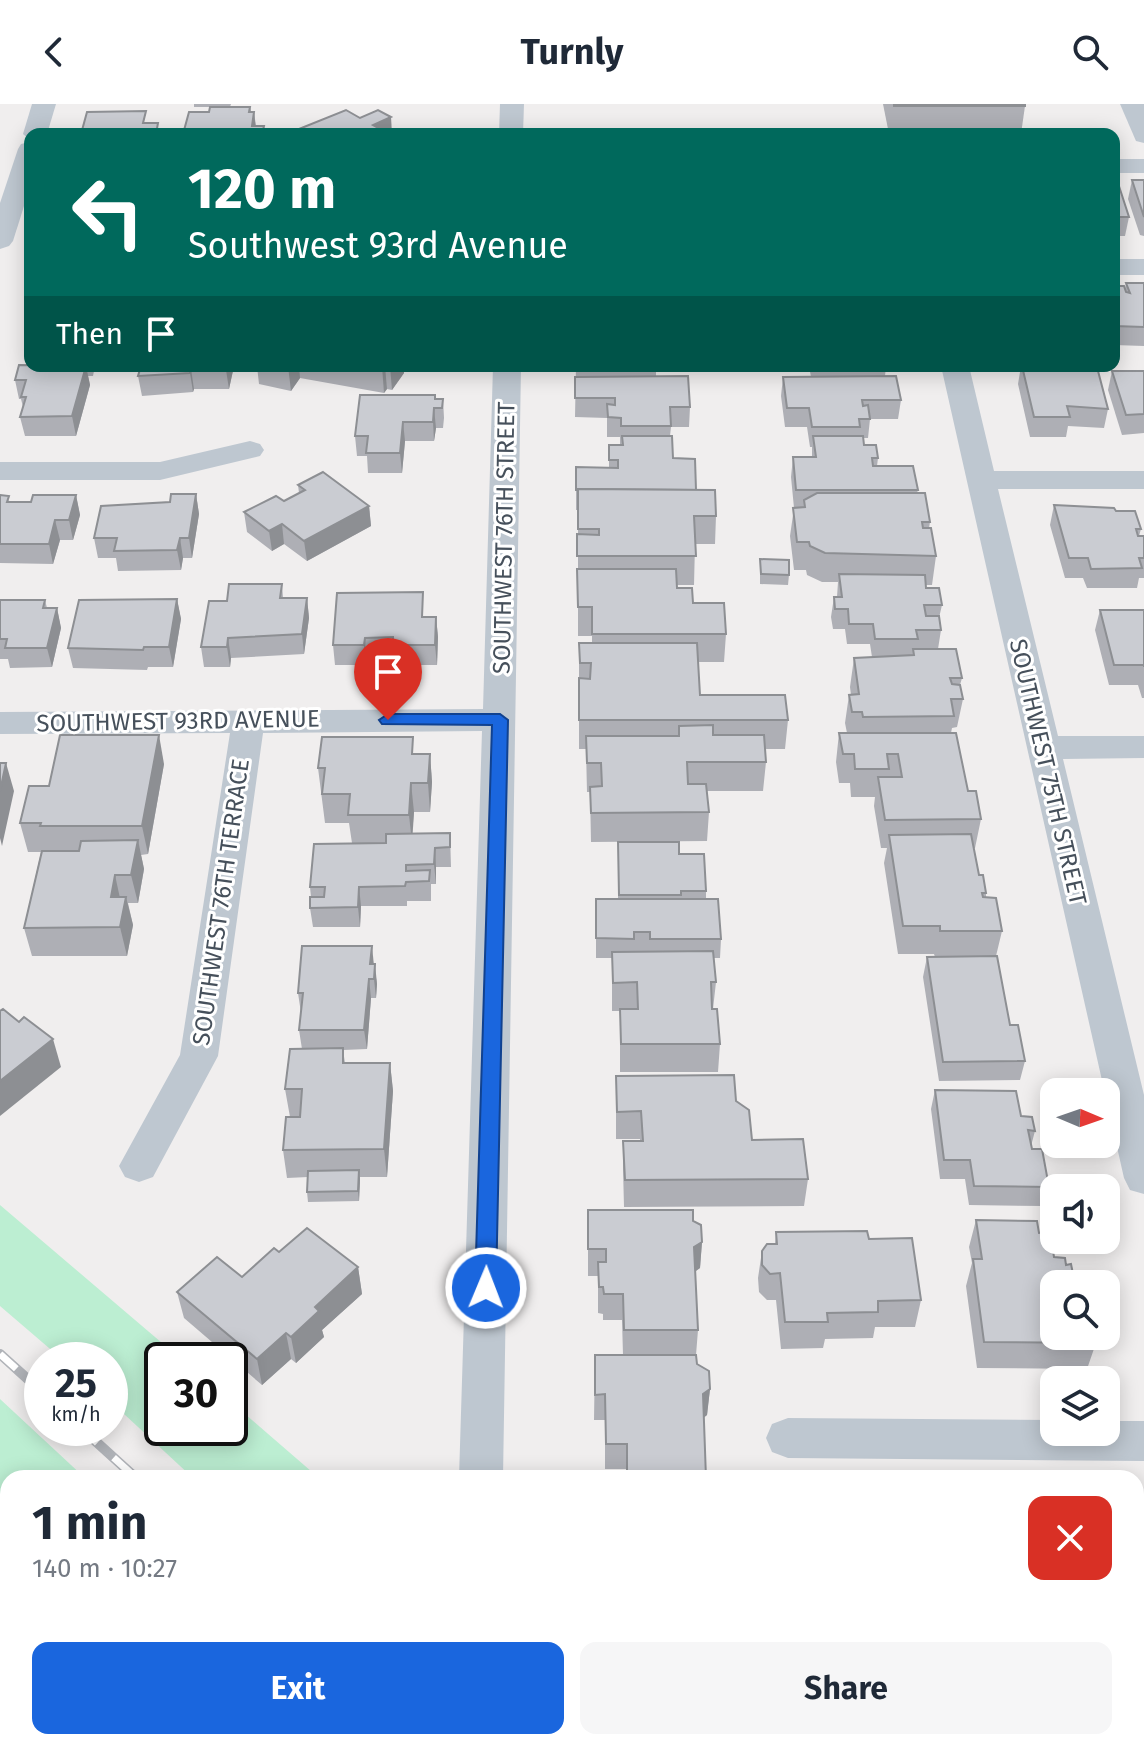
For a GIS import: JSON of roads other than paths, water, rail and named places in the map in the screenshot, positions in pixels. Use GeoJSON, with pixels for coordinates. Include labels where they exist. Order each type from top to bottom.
{"type":"FeatureCollection","features":[{"type":"Feature","properties":{"kind":"street"},"geometry":{"type":"LineString","coordinates":[[37,128],[44,104]]}},
{"type":"Feature","properties":{"kind":"street"},"geometry":{"type":"LineString","coordinates":[[511,128],[512,104]]}},
{"type":"Feature","properties":{"kind":"street"},"geometry":{"type":"LineString","coordinates":[[1132,104],[1144,136]]}},
{"type":"Feature","properties":{"kind":"street"},"geometry":{"type":"LineString","coordinates":[[1120,166],[1144,166]]}},
{"type":"Feature","properties":{"kind":"street"},"geometry":{"type":"LineString","coordinates":[[0,241],[23,192]]}},
{"type":"Feature","properties":{"kind":"street"},"geometry":{"type":"LineString","coordinates":[[1120,267],[1144,267]]}},
{"type":"Feature","properties":{"kind":"street","name":"SOUTHWEST 76TH STREET"},"geometry":{"type":"LineString","coordinates":[[481,1470],[507,372]]}},
{"type":"Feature","properties":{"kind":"street","name":"SOUTHWEST 75TH STREET"},"geometry":{"type":"LineString","coordinates":[[956,372],[1144,1178]]}},
{"type":"Feature","properties":{"kind":"street"},"geometry":{"type":"LineString","coordinates":[[0,471],[160,471],[250,450]]}},
{"type":"Feature","properties":{"kind":"street"},"geometry":{"type":"LineString","coordinates":[[980,480],[1144,480]]}},
{"type":"Feature","properties":{"kind":"street","name":"SOUTHWEST 76TH TERRACE"},"geometry":{"type":"LineString","coordinates":[[139,1166],[199,1056],[248,720]]}},
{"type":"Feature","properties":{"kind":"street","name":"SOUTHWEST 93RD AVENUE"},"geometry":{"type":"LineString","coordinates":[[0,723],[500,720]]}},
{"type":"Feature","properties":{"kind":"street"},"geometry":{"type":"LineString","coordinates":[[1043,748],[1144,747]]}},
{"type":"Feature","properties":{"kind":"street"},"geometry":{"type":"LineString","coordinates":[[788,1438],[1144,1441]]}},
{"type":"Feature","properties":{"kind":"railway"},"geometry":{"type":"LineString","coordinates":[[0,1354],[24,1376]]}},
{"type":"Feature","properties":{"kind":"railway"},"geometry":{"type":"LineString","coordinates":[[101,1446],[127,1470]]}}]}
